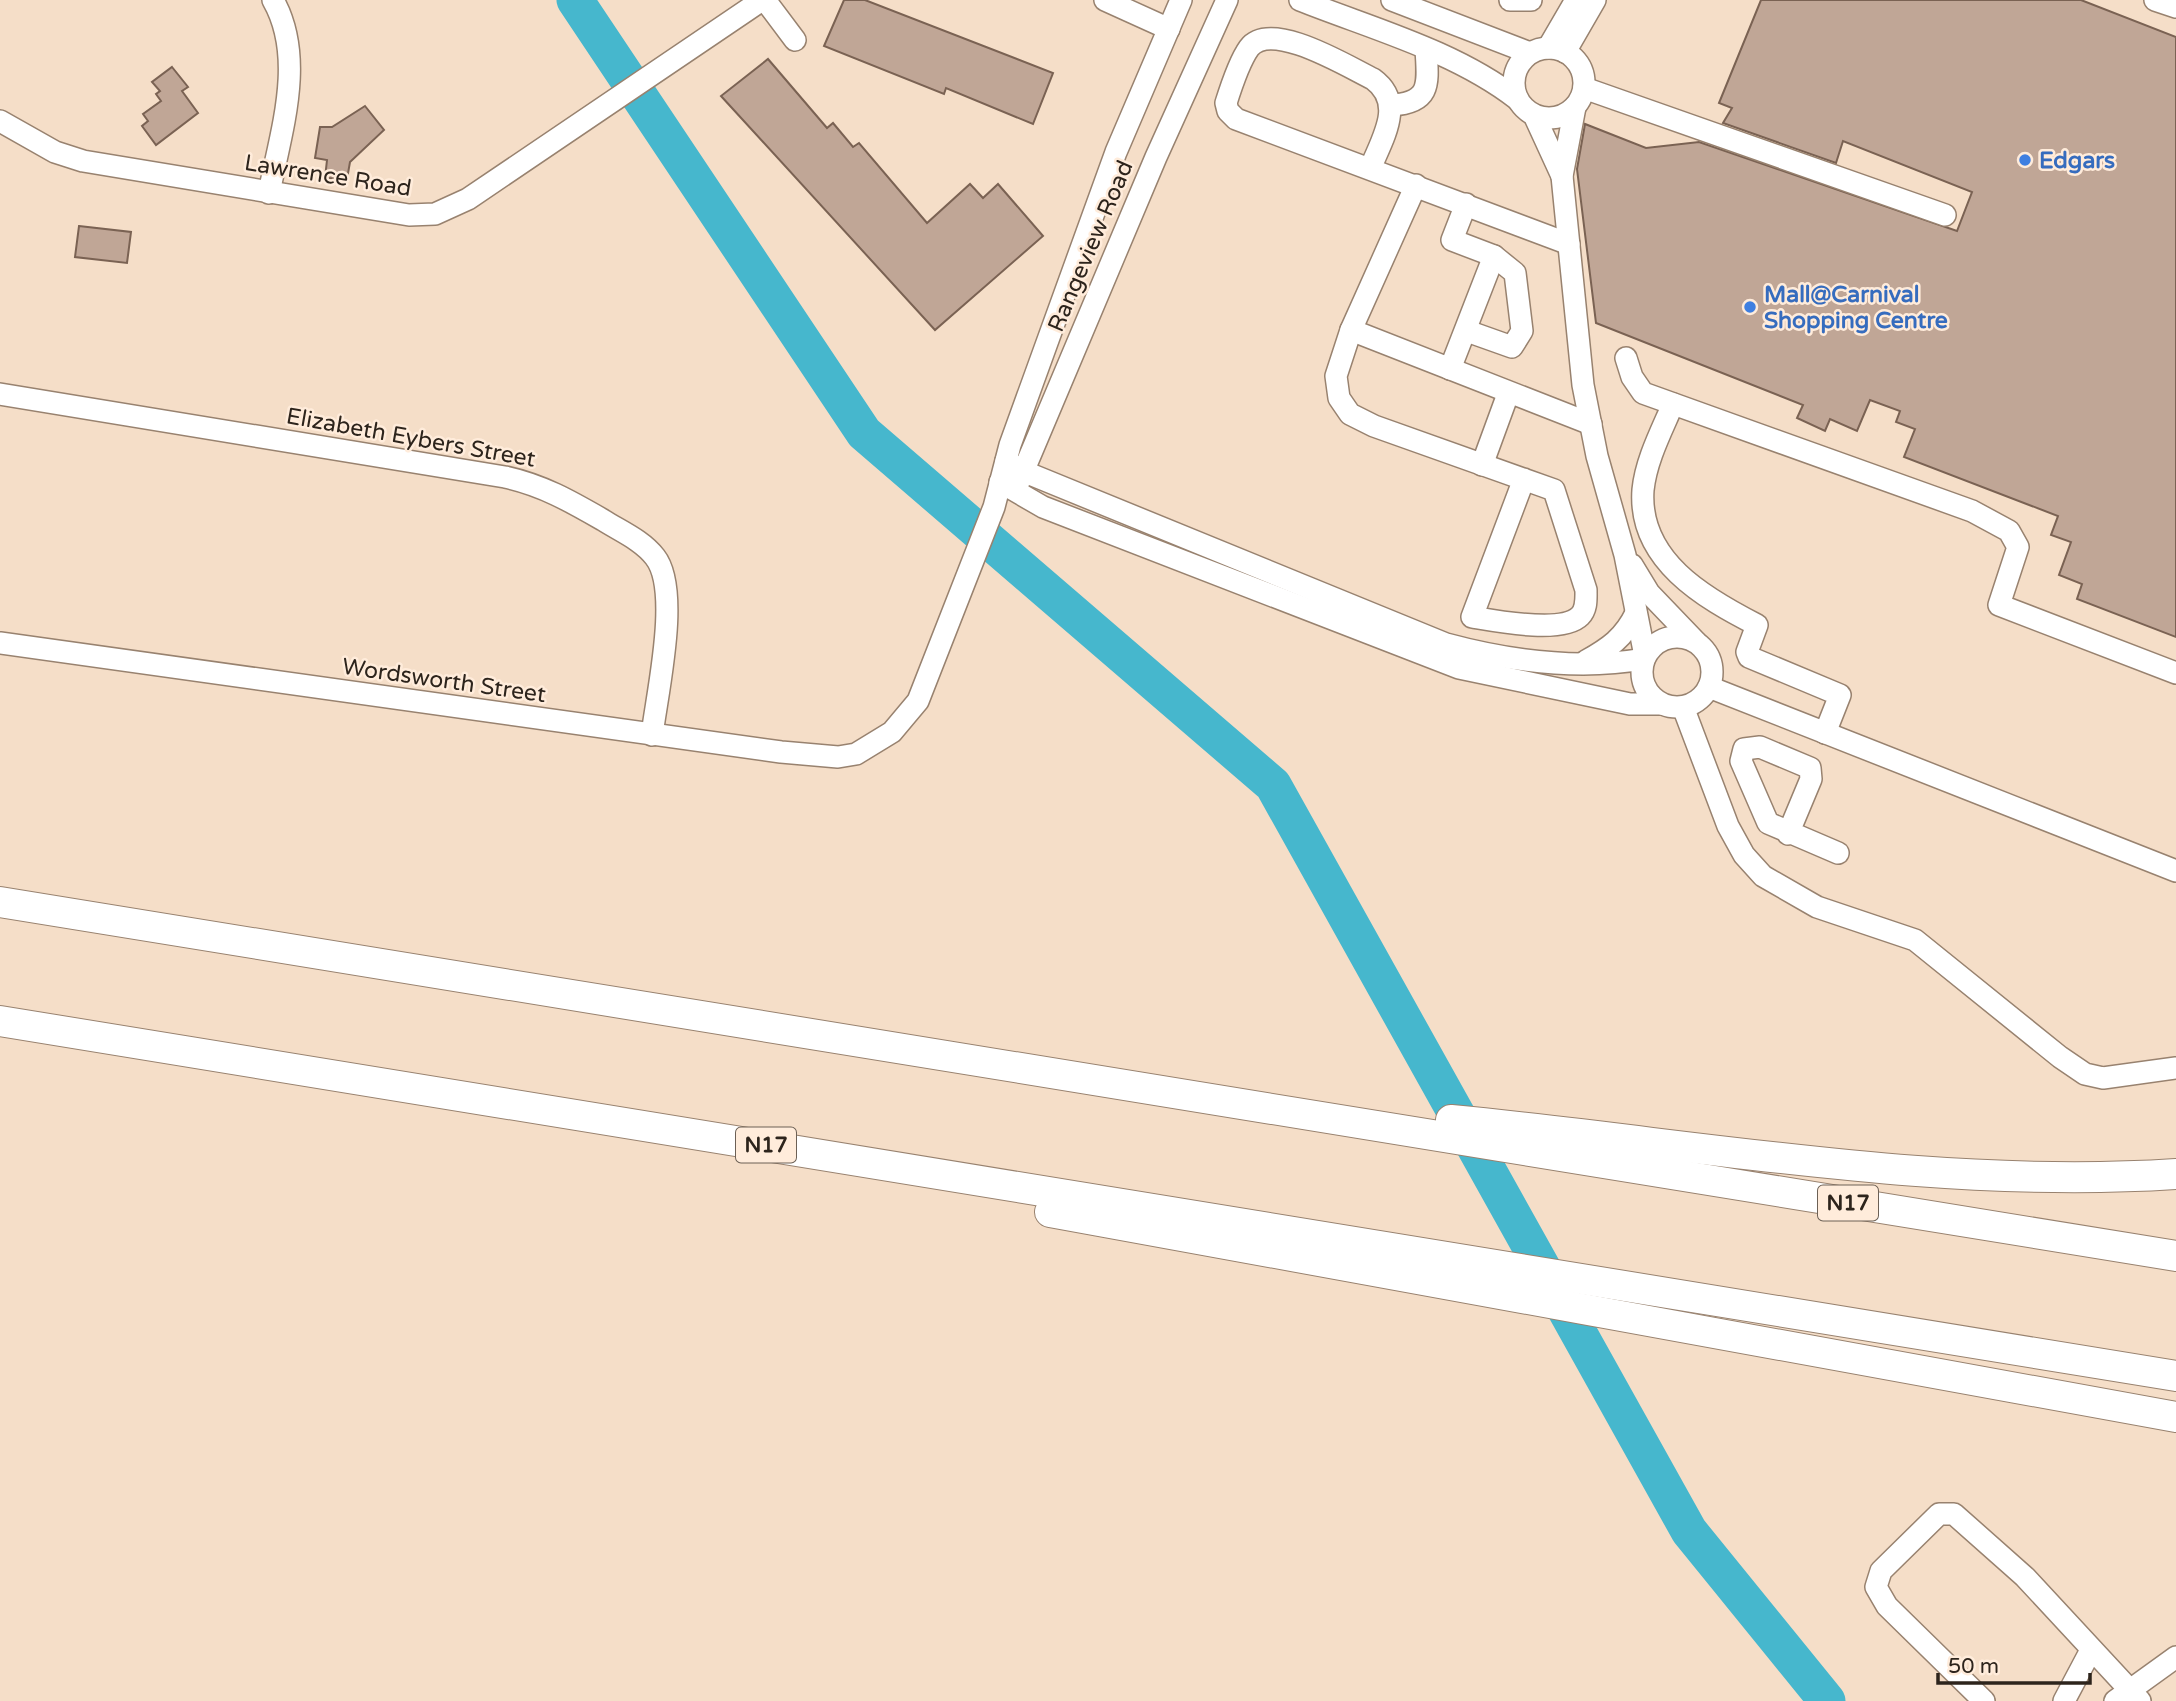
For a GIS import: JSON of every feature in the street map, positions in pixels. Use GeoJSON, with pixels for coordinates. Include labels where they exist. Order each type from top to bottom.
{"type":"FeatureCollection","features":[{"type":"Feature","properties":{"kind":"highway","name":"N17"},"geometry":{"type":"LineString","coordinates":[[0,902],[1204,1099],[1444,1129],[1520,1149],[2176,1256]]}},
{"type":"Feature","properties":{"kind":"highway","name":"N17"},"geometry":{"type":"LineString","coordinates":[[0,1021],[2176,1377]]}},
{"type":"Feature","properties":{"kind":"highway"},"geometry":{"type":"LineString","coordinates":[[239,1059],[290,1073],[2176,1417]]}},
{"type":"Feature","properties":{"kind":"highway"},"geometry":{"type":"LineString","coordinates":[[1444,1129],[1500,1125],[1921,1172],[2021,1179],[2176,1174]]}},
{"type":"Feature","properties":{"kind":"highway"},"geometry":{"type":"LineString","coordinates":[[1962,1378],[2176,1427]]}},
{"type":"Feature","properties":{"kind":"street"},"geometry":{"type":"LineString","coordinates":[[269,193],[290,64],[285,26],[273,0]]}},
{"type":"Feature","properties":{"kind":"street"},"geometry":{"type":"LineString","coordinates":[[764,0],[795,40]]}},
{"type":"Feature","properties":{"kind":"street","name":"Lawrence Road"},"geometry":{"type":"LineString","coordinates":[[0,121],[55,152],[83,161],[409,215],[430,215],[468,199],[764,0]]}},
{"type":"Feature","properties":{"kind":"street"},"geometry":{"type":"LineString","coordinates":[[1105,0],[1169,29]]}},
{"type":"Feature","properties":{"kind":"street","name":"Rangeview Road"},"geometry":{"type":"LineString","coordinates":[[1007,486],[1006,461],[1116,152],[1181,0]]}},
{"type":"Feature","properties":{"kind":"street","name":"Rangeview Road"},"geometry":{"type":"LineString","coordinates":[[878,742],[901,724],[918,701],[995,507],[1007,486],[1025,472],[1156,157],[1227,0]]}},
{"type":"Feature","properties":{"kind":"street"},"geometry":{"type":"LineString","coordinates":[[1300,0],[1426,49],[1493,80],[1534,115],[1562,176]]}},
{"type":"Feature","properties":{"kind":"street"},"geometry":{"type":"LineString","coordinates":[[1392,0],[1548,51],[1580,67],[1579,97],[1562,176],[1583,385],[1625,555],[1645,657]]}},
{"type":"Feature","properties":{"kind":"street"},"geometry":{"type":"LineString","coordinates":[[1510,0],[1531,0]]}},
{"type":"Feature","properties":{"kind":"street"},"geometry":{"type":"LineString","coordinates":[[1548,51],[1576,0]]}},
{"type":"Feature","properties":{"kind":"street"},"geometry":{"type":"LineString","coordinates":[[1517,99],[1514,79],[1517,68],[1548,51],[1595,0]]}},
{"type":"Feature","properties":{"kind":"street"},"geometry":{"type":"LineString","coordinates":[[2155,0],[2176,7]]}},
{"type":"Feature","properties":{"kind":"street"},"geometry":{"type":"LineString","coordinates":[[1370,169],[1390,118],[1391,105],[1386,92],[1373,79],[1278,37],[1265,38],[1249,49],[1227,100],[1227,107],[1236,119],[1569,244]]}},
{"type":"Feature","properties":{"kind":"street"},"geometry":{"type":"LineString","coordinates":[[1391,105],[1407,104],[1418,100],[1423,94],[1427,74],[1426,49]]}},
{"type":"Feature","properties":{"kind":"street"},"geometry":{"type":"LineString","coordinates":[[1534,115],[1555,118],[1579,97]]}},
{"type":"Feature","properties":{"kind":"street"},"geometry":{"type":"LineString","coordinates":[[1579,97],[1945,215]]}},
{"type":"Feature","properties":{"kind":"street"},"geometry":{"type":"LineString","coordinates":[[1416,185],[1351,330],[1336,376],[1337,392],[1345,409],[1374,426],[1482,465],[1524,479],[1554,490],[1587,590],[1587,604],[1581,615],[1570,622],[1517,624],[1472,617],[1524,479]]}},
{"type":"Feature","properties":{"kind":"street"},"geometry":{"type":"LineString","coordinates":[[1466,204],[1452,240],[1494,256],[1513,270],[1518,278],[1522,331],[1512,347],[1467,331]]}},
{"type":"Feature","properties":{"kind":"street"},"geometry":{"type":"LineString","coordinates":[[1450,369],[1494,256]]}},
{"type":"Feature","properties":{"kind":"street"},"geometry":{"type":"LineString","coordinates":[[1351,330],[1508,394],[1591,424]]}},
{"type":"Feature","properties":{"kind":"street"},"geometry":{"type":"LineString","coordinates":[[1626,358],[1632,377],[1643,393],[1972,512],[2009,531],[2018,547],[1999,605],[2176,673]]}},
{"type":"Feature","properties":{"kind":"street","name":"Elizabeth Eybers Street"},"geometry":{"type":"LineString","coordinates":[[0,394],[505,477],[536,484],[561,495],[642,545],[654,556],[664,574],[667,608],[652,736]]}},
{"type":"Feature","properties":{"kind":"street"},"geometry":{"type":"LineString","coordinates":[[1482,465],[1508,394]]}},
{"type":"Feature","properties":{"kind":"street"},"geometry":{"type":"LineString","coordinates":[[1674,404],[1652,456],[1643,489],[1645,516],[1664,558],[1688,585],[1707,599],[1757,625],[1747,652],[1749,657],[1840,695],[1825,733]]}},
{"type":"Feature","properties":{"kind":"street"},"geometry":{"type":"LineString","coordinates":[[1006,461],[1025,472],[1446,644],[1482,654],[1581,664],[1645,657]]}},
{"type":"Feature","properties":{"kind":"street"},"geometry":{"type":"LineString","coordinates":[[1007,486],[1042,507],[1459,668],[1630,704],[1683,707],[1694,704],[1709,687],[1711,664],[1699,645],[1649,593],[1625,555]]}},
{"type":"Feature","properties":{"kind":"street"},"geometry":{"type":"LineString","coordinates":[[1581,664],[1626,633],[1636,613]]}},
{"type":"Feature","properties":{"kind":"street"},"geometry":{"type":"LineString","coordinates":[[1661,704],[1646,690],[1641,669],[1645,657],[1665,639],[1683,638],[1699,645]]}},
{"type":"Feature","properties":{"kind":"street","name":"Wordsworth Street"},"geometry":{"type":"LineString","coordinates":[[0,643],[652,736],[838,757],[856,754],[878,742]]}},
{"type":"Feature","properties":{"kind":"street"},"geometry":{"type":"LineString","coordinates":[[1709,687],[2176,871]]}},
{"type":"Feature","properties":{"kind":"street"},"geometry":{"type":"LineString","coordinates":[[1683,707],[1728,826],[1744,855],[1763,876],[1817,906],[1915,940],[2060,1057],[2085,1074],[2110,1078],[2176,1068]]}},
{"type":"Feature","properties":{"kind":"street"},"geometry":{"type":"LineString","coordinates":[[1788,834],[1838,853]]}},
{"type":"Feature","properties":{"kind":"street"},"geometry":{"type":"LineString","coordinates":[[1984,1701],[1887,1606],[1876,1587],[1881,1571],[1939,1514],[1954,1514],[2025,1577],[2091,1650],[2128,1697],[2172,1665]]}},
{"type":"Feature","properties":{"kind":"street"},"geometry":{"type":"LineString","coordinates":[[2064,1701],[2091,1650]]}},
{"type":"Feature","properties":{"kind":"building"},"geometry":{"type":"Polygon","coordinates":[[[844,0],[865,0],[1053,73],[1033,124],[946,88],[944,94],[824,46],[844,0]]]}},
{"type":"Feature","properties":{"kind":"building","name":"Mall@Carnival Shopping Centre"},"geometry":{"type":"Polygon","coordinates":[[[1761,0],[2081,0],[2176,37],[2176,637],[2077,599],[2082,584],[2059,575],[2071,542],[2051,535],[2058,516],[1904,457],[1915,429],[1896,422],[1900,411],[1870,400],[1857,431],[1830,419],[1825,431],[1797,418],[1803,405],[1596,323],[1577,169],[1585,124],[1646,148],[1699,142],[1957,231],[1972,192],[1843,141],[1836,163],[1723,123],[1732,108],[1719,103],[1761,0]]]}},
{"type":"Feature","properties":{"kind":"building"},"geometry":{"type":"Polygon","coordinates":[[[768,59],[827,128],[833,123],[853,147],[859,143],[927,223],[970,184],[983,198],[998,184],[1043,236],[935,330],[721,96],[768,59]]]}},
{"type":"Feature","properties":{"kind":"building"},"geometry":{"type":"Polygon","coordinates":[[[172,67],[188,87],[182,91],[198,113],[156,145],[142,126],[148,121],[143,114],[161,101],[156,94],[160,91],[152,82],[172,67]]]}},
{"type":"Feature","properties":{"kind":"building"},"geometry":{"type":"Polygon","coordinates":[[[365,106],[384,130],[350,162],[347,179],[325,178],[327,160],[315,158],[320,127],[332,127],[365,106]]]}},
{"type":"Feature","properties":{"kind":"building"},"geometry":{"type":"Polygon","coordinates":[[[79,226],[131,232],[127,263],[75,257],[79,226]]]}},
{"type":"Feature","properties":{"kind":"waterway"},"geometry":{"type":"LineString","coordinates":[[575,0],[864,433],[1273,785],[1689,1531],[1827,1701]]}},
{"type":"Feature","properties":{"kind":"place","name":"Edgars"},"geometry":{"type":"Point","coordinates":[2025,160]}},
{"type":"Feature","properties":{"kind":"place","name":"Mall@Carnival Shopping Centre"},"geometry":{"type":"Point","coordinates":[1750,307]}}]}
